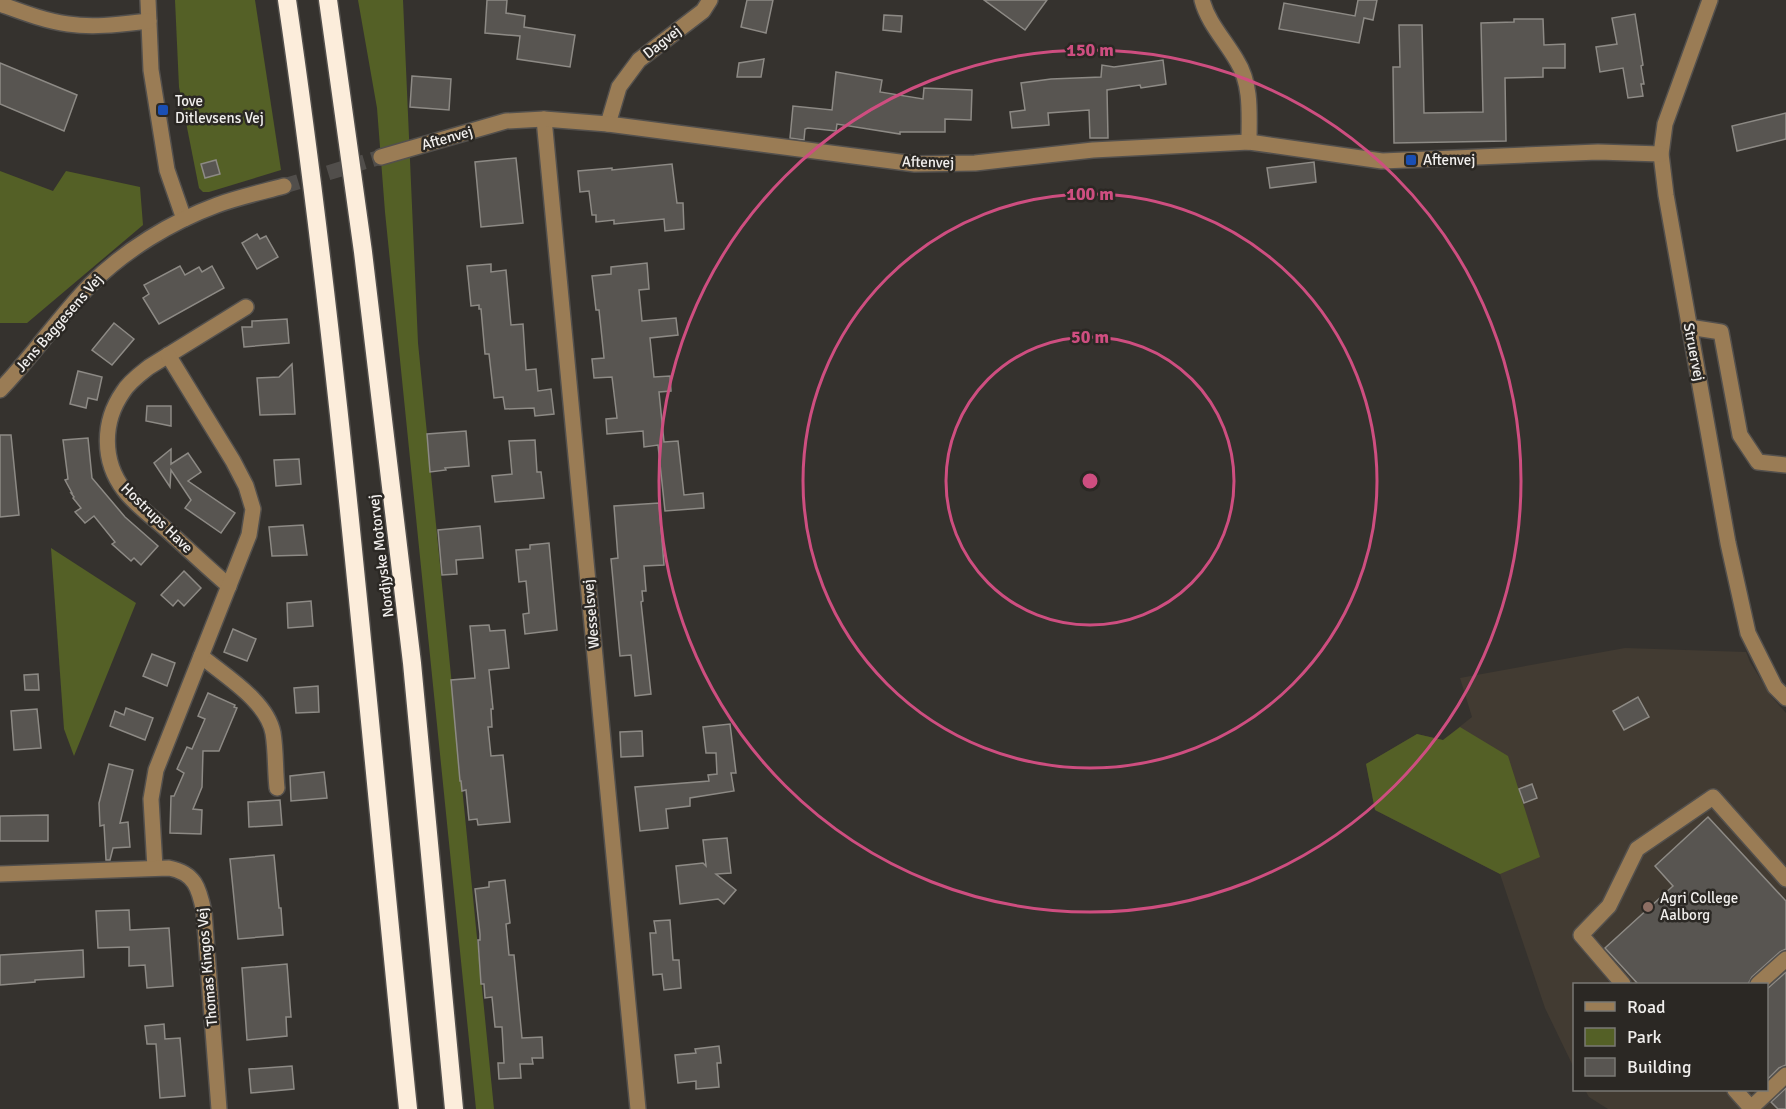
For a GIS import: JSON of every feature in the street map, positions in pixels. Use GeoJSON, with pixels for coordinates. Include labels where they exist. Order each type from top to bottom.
{"type":"FeatureCollection","features":[{"type":"Feature","properties":{"kind":"highway","name":"Nordjyske Motorvej"},"geometry":{"type":"LineString","coordinates":[[286,0],[322,259],[408,1109]]}},
{"type":"Feature","properties":{"kind":"highway","name":"Nordjyske Motorvej"},"geometry":{"type":"LineString","coordinates":[[328,0],[363,252],[412,663],[454,1109]]}},
{"type":"Feature","properties":{"kind":"street"},"geometry":{"type":"LineString","coordinates":[[148,0],[151,70],[167,170],[184,219]]}},
{"type":"Feature","properties":{"kind":"street","name":"Dagvej"},"geometry":{"type":"LineString","coordinates":[[608,124],[619,87],[639,60],[703,10],[710,0]]}},
{"type":"Feature","properties":{"kind":"street"},"geometry":{"type":"LineString","coordinates":[[1202,0],[1215,29],[1238,62],[1248,91],[1249,142]]}},
{"type":"Feature","properties":{"kind":"street","name":"Struervej"},"geometry":{"type":"LineString","coordinates":[[1710,0],[1665,124],[1661,154],[1666,195],[1728,543],[1748,633],[1776,687],[1786,698]]}},
{"type":"Feature","properties":{"kind":"street"},"geometry":{"type":"LineString","coordinates":[[0,4],[23,13],[70,25],[106,25],[149,21]]}},
{"type":"Feature","properties":{"kind":"street","name":"Aftenvej"},"geometry":{"type":"LineString","coordinates":[[381,157],[506,121],[544,119],[608,124],[915,164],[975,163],[1093,150],[1249,142],[1382,161],[1598,152],[1661,154]]}},
{"type":"Feature","properties":{"kind":"street","name":"Wesselsvej"},"geometry":{"type":"LineString","coordinates":[[544,119],[638,1109]]}},
{"type":"Feature","properties":{"kind":"street","name":"Jens Baggesens Vej"},"geometry":{"type":"LineString","coordinates":[[0,390],[21,368],[74,302],[108,268],[138,246],[184,219],[218,205],[284,186]]}},
{"type":"Feature","properties":{"kind":"street","name":"Hostrups Have"},"geometry":{"type":"LineString","coordinates":[[229,586],[124,491],[111,469],[106,451],[109,424],[123,391],[135,378],[246,307]]}},
{"type":"Feature","properties":{"kind":"street"},"geometry":{"type":"LineString","coordinates":[[1689,327],[1722,332],[1740,435],[1758,462],[1786,465]]}},
{"type":"Feature","properties":{"kind":"street"},"geometry":{"type":"LineString","coordinates":[[155,868],[151,799],[156,770],[249,535],[253,509],[246,486],[234,461],[168,355]]}},
{"type":"Feature","properties":{"kind":"street"},"geometry":{"type":"LineString","coordinates":[[201,656],[257,702],[268,717],[273,732],[276,788]]}},
{"type":"Feature","properties":{"kind":"street"},"geometry":{"type":"LineString","coordinates":[[1622,983],[1581,935],[1609,906],[1637,849],[1713,797],[1786,879]]}},
{"type":"Feature","properties":{"kind":"street","name":"Thomas Kingos Vej"},"geometry":{"type":"LineString","coordinates":[[0,874],[169,868],[181,870],[190,875],[200,892],[204,912],[219,1109]]}},
{"type":"Feature","properties":{"kind":"street"},"geometry":{"type":"LineString","coordinates":[[1759,983],[1786,959]]}},
{"type":"Feature","properties":{"kind":"street"},"geometry":{"type":"LineString","coordinates":[[1737,1091],[1751,1108],[1786,1076]]}},
{"type":"Feature","properties":{"kind":"shaded area","name":"Agri College Aalborg"},"geometry":{"type":"Polygon","coordinates":[[[1625,648],[1746,652],[1771,696],[1786,713],[1786,1109],[1608,1109],[1589,1097],[1586,1091],[1768,1091],[1768,983],[1573,983],[1573,1066],[1545,1008],[1500,874],[1375,810],[1366,764],[1417,734],[1443,740],[1472,717],[1460,678],[1625,648]]]}},
{"type":"Feature","properties":{"kind":"green space"},"geometry":{"type":"Polygon","coordinates":[[[175,0],[255,0],[281,170],[209,192],[203,192],[199,188],[179,87],[175,0]]]}},
{"type":"Feature","properties":{"kind":"green space"},"geometry":{"type":"Polygon","coordinates":[[[358,0],[403,0],[418,343],[494,1109],[476,1109],[385,212],[377,108],[358,0]]]}},
{"type":"Feature","properties":{"kind":"green space"},"geometry":{"type":"Polygon","coordinates":[[[0,171],[53,191],[66,171],[140,187],[143,225],[27,323],[0,323],[0,171]]]}},
{"type":"Feature","properties":{"kind":"green space"},"geometry":{"type":"Polygon","coordinates":[[[51,548],[136,603],[74,756],[64,729],[51,548]]]}},
{"type":"Feature","properties":{"kind":"green space"},"geometry":{"type":"Polygon","coordinates":[[[1460,727],[1508,756],[1540,857],[1500,874],[1375,810],[1366,764],[1417,734],[1443,740],[1460,727]]]}},
{"type":"Feature","properties":{"kind":"building"},"geometry":{"type":"Polygon","coordinates":[[[487,0],[507,0],[506,13],[525,16],[524,27],[575,35],[570,67],[517,59],[520,36],[485,33],[487,0]]]}},
{"type":"Feature","properties":{"kind":"building"},"geometry":{"type":"Polygon","coordinates":[[[747,0],[773,0],[766,33],[741,27],[747,0]]]}},
{"type":"Feature","properties":{"kind":"building"},"geometry":{"type":"Polygon","coordinates":[[[984,0],[1047,0],[1025,30],[984,0]]]}},
{"type":"Feature","properties":{"kind":"building"},"geometry":{"type":"Polygon","coordinates":[[[1358,0],[1377,0],[1373,20],[1364,18],[1359,43],[1279,29],[1284,3],[1355,16],[1358,0]]]}},
{"type":"Feature","properties":{"kind":"building"},"geometry":{"type":"Polygon","coordinates":[[[1635,14],[1643,65],[1641,66],[1644,84],[1641,84],[1643,96],[1628,98],[1623,68],[1600,72],[1596,47],[1617,44],[1612,18],[1635,14]]]}},
{"type":"Feature","properties":{"kind":"building"},"geometry":{"type":"Polygon","coordinates":[[[884,15],[902,16],[901,32],[883,30],[884,15]]]}},
{"type":"Feature","properties":{"kind":"building"},"geometry":{"type":"Polygon","coordinates":[[[1514,19],[1543,19],[1544,45],[1565,44],[1565,68],[1543,68],[1543,77],[1505,78],[1506,141],[1394,143],[1393,67],[1400,67],[1399,25],[1422,25],[1424,113],[1483,112],[1481,23],[1514,22],[1514,19]]]}},
{"type":"Feature","properties":{"kind":"building"},"geometry":{"type":"Polygon","coordinates":[[[764,59],[761,77],[737,77],[739,63],[764,59]]]}},
{"type":"Feature","properties":{"kind":"building"},"geometry":{"type":"Polygon","coordinates":[[[1163,60],[1166,84],[1107,90],[1108,138],[1090,138],[1089,110],[1048,113],[1049,125],[1012,128],[1010,112],[1025,110],[1021,83],[1101,77],[1102,65],[1114,67],[1163,60]]]}},
{"type":"Feature","properties":{"kind":"building"},"geometry":{"type":"Polygon","coordinates":[[[0,63],[77,95],[64,131],[0,104],[0,63]]]}},
{"type":"Feature","properties":{"kind":"building"},"geometry":{"type":"Polygon","coordinates":[[[836,72],[882,80],[880,92],[923,99],[924,88],[972,90],[971,120],[945,119],[945,132],[900,132],[900,134],[837,124],[836,131],[808,128],[805,129],[804,140],[790,138],[793,106],[832,110],[836,72]]]}},
{"type":"Feature","properties":{"kind":"building"},"geometry":{"type":"Polygon","coordinates":[[[412,76],[451,79],[449,110],[410,107],[412,76]]]}},
{"type":"Feature","properties":{"kind":"building"},"geometry":{"type":"Polygon","coordinates":[[[1786,113],[1786,139],[1737,151],[1732,126],[1786,113]]]}},
{"type":"Feature","properties":{"kind":"building"},"geometry":{"type":"Polygon","coordinates":[[[516,158],[523,223],[481,227],[475,162],[516,158]]]}},
{"type":"Feature","properties":{"kind":"building"},"geometry":{"type":"Polygon","coordinates":[[[216,160],[220,174],[205,178],[201,164],[216,160]]]}},
{"type":"Feature","properties":{"kind":"building"},"geometry":{"type":"Polygon","coordinates":[[[1314,162],[1316,182],[1270,188],[1267,168],[1314,162]]]}},
{"type":"Feature","properties":{"kind":"building"},"geometry":{"type":"Polygon","coordinates":[[[672,164],[677,203],[683,203],[684,229],[665,231],[664,219],[614,224],[614,220],[596,222],[596,215],[592,215],[589,191],[580,192],[578,171],[672,164]]]}},
{"type":"Feature","properties":{"kind":"building"},"geometry":{"type":"Polygon","coordinates":[[[257,234],[260,239],[266,236],[278,257],[257,269],[242,243],[257,234]]]}},
{"type":"Feature","properties":{"kind":"building"},"geometry":{"type":"Polygon","coordinates":[[[647,263],[649,289],[639,290],[642,321],[676,318],[678,335],[650,338],[654,377],[670,376],[671,391],[659,392],[664,442],[678,441],[684,495],[703,493],[704,508],[665,511],[658,445],[644,447],[643,431],[607,434],[606,419],[617,418],[612,377],[594,378],[592,359],[604,358],[599,310],[596,310],[592,276],[611,274],[611,267],[647,263]]]}},
{"type":"Feature","properties":{"kind":"building"},"geometry":{"type":"Polygon","coordinates":[[[491,264],[491,272],[506,270],[511,325],[523,324],[526,370],[536,369],[538,391],[551,389],[554,414],[535,416],[534,408],[505,409],[503,397],[494,398],[489,354],[485,354],[481,309],[479,305],[471,306],[467,266],[491,264]]]}},
{"type":"Feature","properties":{"kind":"building"},"geometry":{"type":"Polygon","coordinates":[[[180,266],[185,275],[199,267],[202,272],[212,266],[224,288],[159,324],[143,298],[149,294],[144,285],[180,266]]]}},
{"type":"Feature","properties":{"kind":"building"},"geometry":{"type":"Polygon","coordinates":[[[287,319],[289,343],[244,347],[242,327],[252,327],[252,321],[287,319]]]}},
{"type":"Feature","properties":{"kind":"building"},"geometry":{"type":"Polygon","coordinates":[[[114,323],[134,339],[112,365],[92,350],[114,323]]]}},
{"type":"Feature","properties":{"kind":"building"},"geometry":{"type":"Polygon","coordinates":[[[292,364],[295,414],[260,415],[257,378],[279,377],[292,364]]]}},
{"type":"Feature","properties":{"kind":"building"},"geometry":{"type":"Polygon","coordinates":[[[78,371],[102,377],[97,400],[88,398],[86,408],[70,404],[78,371]]]}},
{"type":"Feature","properties":{"kind":"building"},"geometry":{"type":"Polygon","coordinates":[[[147,406],[171,406],[171,426],[146,421],[147,406]]]}},
{"type":"Feature","properties":{"kind":"building"},"geometry":{"type":"Polygon","coordinates":[[[466,431],[469,466],[430,472],[427,434],[466,431]]]}},
{"type":"Feature","properties":{"kind":"building"},"geometry":{"type":"Polygon","coordinates":[[[0,435],[11,435],[19,515],[0,517],[0,435]]]}},
{"type":"Feature","properties":{"kind":"building"},"geometry":{"type":"Polygon","coordinates":[[[88,438],[92,478],[125,517],[158,546],[141,565],[134,558],[131,561],[112,544],[115,542],[94,516],[85,523],[75,512],[81,508],[73,498],[65,480],[68,479],[63,440],[88,438]]]}},
{"type":"Feature","properties":{"kind":"building"},"geometry":{"type":"Polygon","coordinates":[[[535,440],[537,472],[541,472],[544,498],[495,502],[492,476],[512,474],[509,441],[535,440]]]}},
{"type":"Feature","properties":{"kind":"building"},"geometry":{"type":"Polygon","coordinates":[[[171,449],[171,464],[188,453],[201,472],[188,481],[235,513],[221,533],[185,508],[191,500],[171,470],[170,487],[154,463],[171,449]]]}},
{"type":"Feature","properties":{"kind":"building"},"geometry":{"type":"Polygon","coordinates":[[[299,459],[301,484],[276,486],[274,460],[299,459]]]}},
{"type":"Feature","properties":{"kind":"building"},"geometry":{"type":"Polygon","coordinates":[[[659,503],[664,565],[644,566],[646,591],[642,591],[643,601],[641,602],[651,694],[635,696],[631,655],[620,656],[611,559],[618,558],[614,506],[659,503]]]}},
{"type":"Feature","properties":{"kind":"building"},"geometry":{"type":"Polygon","coordinates":[[[303,525],[307,555],[272,556],[269,527],[303,525]]]}},
{"type":"Feature","properties":{"kind":"building"},"geometry":{"type":"Polygon","coordinates":[[[480,526],[483,558],[456,560],[457,574],[442,575],[438,530],[480,526]]]}},
{"type":"Feature","properties":{"kind":"building"},"geometry":{"type":"Polygon","coordinates":[[[549,543],[557,630],[525,634],[523,614],[529,613],[526,581],[519,582],[516,550],[530,549],[530,545],[549,543]]]}},
{"type":"Feature","properties":{"kind":"building"},"geometry":{"type":"Polygon","coordinates":[[[184,571],[201,588],[184,606],[178,600],[173,606],[161,595],[184,571]]]}},
{"type":"Feature","properties":{"kind":"building"},"geometry":{"type":"Polygon","coordinates":[[[311,601],[313,626],[288,628],[287,603],[311,601]]]}},
{"type":"Feature","properties":{"kind":"building"},"geometry":{"type":"Polygon","coordinates":[[[489,625],[490,631],[505,630],[509,668],[489,670],[493,709],[491,709],[492,727],[488,727],[491,756],[503,755],[510,822],[478,825],[477,819],[469,820],[466,790],[462,791],[460,781],[451,680],[475,678],[470,626],[489,625]]]}},
{"type":"Feature","properties":{"kind":"building"},"geometry":{"type":"Polygon","coordinates":[[[233,629],[256,639],[247,661],[224,652],[233,629]]]}},
{"type":"Feature","properties":{"kind":"building"},"geometry":{"type":"Polygon","coordinates":[[[152,654],[175,663],[167,686],[143,676],[152,654]]]}},
{"type":"Feature","properties":{"kind":"building"},"geometry":{"type":"Polygon","coordinates":[[[38,674],[39,690],[25,690],[24,675],[38,674]]]}},
{"type":"Feature","properties":{"kind":"building"},"geometry":{"type":"Polygon","coordinates":[[[318,686],[319,712],[296,713],[294,688],[318,686]]]}},
{"type":"Feature","properties":{"kind":"building"},"geometry":{"type":"Polygon","coordinates":[[[208,693],[237,708],[219,751],[203,751],[202,787],[193,809],[202,810],[201,834],[170,833],[171,796],[174,796],[184,773],[177,769],[187,747],[192,749],[205,719],[198,716],[208,693]]]}},
{"type":"Feature","properties":{"kind":"building"},"geometry":{"type":"Polygon","coordinates":[[[1638,697],[1649,717],[1624,730],[1613,711],[1638,697]]]}},
{"type":"Feature","properties":{"kind":"building"},"geometry":{"type":"Polygon","coordinates":[[[126,708],[153,718],[145,740],[110,726],[115,711],[124,715],[126,708]]]}},
{"type":"Feature","properties":{"kind":"building"},"geometry":{"type":"Polygon","coordinates":[[[37,709],[41,748],[14,750],[11,711],[37,709]]]}},
{"type":"Feature","properties":{"kind":"building"},"geometry":{"type":"Polygon","coordinates":[[[730,724],[736,773],[731,773],[734,791],[690,798],[690,806],[666,809],[668,828],[640,831],[635,787],[709,781],[708,775],[717,774],[716,753],[706,753],[703,727],[730,724]]]}},
{"type":"Feature","properties":{"kind":"building"},"geometry":{"type":"Polygon","coordinates":[[[642,731],[643,756],[621,757],[620,732],[642,731]]]}},
{"type":"Feature","properties":{"kind":"building"},"geometry":{"type":"Polygon","coordinates":[[[109,764],[133,770],[120,823],[128,822],[130,847],[113,848],[110,860],[106,860],[104,825],[100,826],[99,803],[109,764]]]}},
{"type":"Feature","properties":{"kind":"building"},"geometry":{"type":"Polygon","coordinates":[[[324,772],[327,798],[291,801],[290,776],[324,772]]]}},
{"type":"Feature","properties":{"kind":"building"},"geometry":{"type":"Polygon","coordinates":[[[1532,784],[1537,798],[1524,803],[1519,789],[1532,784]]]}},
{"type":"Feature","properties":{"kind":"building"},"geometry":{"type":"Polygon","coordinates":[[[280,800],[282,825],[249,827],[248,802],[280,800]]]}},
{"type":"Feature","properties":{"kind":"building"},"geometry":{"type":"Polygon","coordinates":[[[48,815],[48,841],[0,841],[0,816],[48,815]]]}},
{"type":"Feature","properties":{"kind":"building"},"geometry":{"type":"Polygon","coordinates":[[[1708,817],[1786,901],[1786,949],[1752,977],[1749,983],[1637,983],[1605,948],[1673,886],[1655,866],[1708,817]]]}},
{"type":"Feature","properties":{"kind":"building"},"geometry":{"type":"Polygon","coordinates":[[[727,838],[731,873],[716,874],[736,890],[724,904],[718,899],[680,904],[676,866],[703,863],[706,866],[703,840],[727,838]]]}},
{"type":"Feature","properties":{"kind":"building"},"geometry":{"type":"Polygon","coordinates":[[[274,855],[283,935],[238,939],[230,859],[274,855]]]}},
{"type":"Feature","properties":{"kind":"building"},"geometry":{"type":"Polygon","coordinates":[[[505,880],[510,923],[506,924],[509,955],[514,955],[522,1038],[542,1037],[543,1058],[532,1058],[533,1064],[520,1064],[521,1078],[499,1079],[498,1063],[504,1063],[502,1027],[495,1027],[492,997],[485,998],[484,984],[481,984],[478,940],[480,940],[480,934],[475,889],[489,887],[489,882],[505,880]]]}},
{"type":"Feature","properties":{"kind":"building"},"geometry":{"type":"Polygon","coordinates":[[[129,910],[130,930],[169,928],[173,986],[147,988],[145,965],[129,966],[129,947],[98,948],[96,911],[129,910]]]}},
{"type":"Feature","properties":{"kind":"building"},"geometry":{"type":"Polygon","coordinates":[[[670,920],[673,960],[679,960],[681,988],[664,990],[662,974],[653,975],[650,933],[656,933],[654,921],[670,920]]]}},
{"type":"Feature","properties":{"kind":"building"},"geometry":{"type":"Polygon","coordinates":[[[83,950],[84,977],[0,985],[0,955],[83,950]]]}},
{"type":"Feature","properties":{"kind":"building"},"geometry":{"type":"Polygon","coordinates":[[[287,964],[291,1017],[286,1017],[287,1036],[247,1040],[242,968],[287,964]]]}},
{"type":"Feature","properties":{"kind":"building"},"geometry":{"type":"Polygon","coordinates":[[[1786,972],[1786,1065],[1779,1068],[1768,1079],[1768,988],[1786,972]]]}},
{"type":"Feature","properties":{"kind":"building"},"geometry":{"type":"Polygon","coordinates":[[[164,1024],[165,1039],[180,1038],[185,1096],[160,1098],[156,1044],[147,1044],[145,1026],[164,1024]]]}},
{"type":"Feature","properties":{"kind":"building"},"geometry":{"type":"Polygon","coordinates":[[[719,1046],[721,1063],[717,1063],[719,1087],[696,1089],[696,1081],[678,1083],[675,1055],[696,1053],[695,1049],[719,1046]]]}},
{"type":"Feature","properties":{"kind":"building"},"geometry":{"type":"Polygon","coordinates":[[[292,1066],[294,1089],[251,1093],[249,1069],[292,1066]]]}},
{"type":"Feature","properties":{"kind":"building"},"geometry":{"type":"Polygon","coordinates":[[[1786,1088],[1786,1109],[1778,1109],[1771,1102],[1786,1088]]]}},
{"type":"Feature","properties":{"kind":"tunnel"},"geometry":{"type":"LineString","coordinates":[[284,186],[381,157]]}},
{"type":"Feature","properties":{"kind":"place","name":"Tove Ditlevsens Vej"},"geometry":{"type":"Point","coordinates":[163,110]}},
{"type":"Feature","properties":{"kind":"place","name":"Aftenvej"},"geometry":{"type":"Point","coordinates":[1411,160]}},
{"type":"Feature","properties":{"kind":"place","name":"Agri College Aalborg"},"geometry":{"type":"Point","coordinates":[1648,907]}}]}
